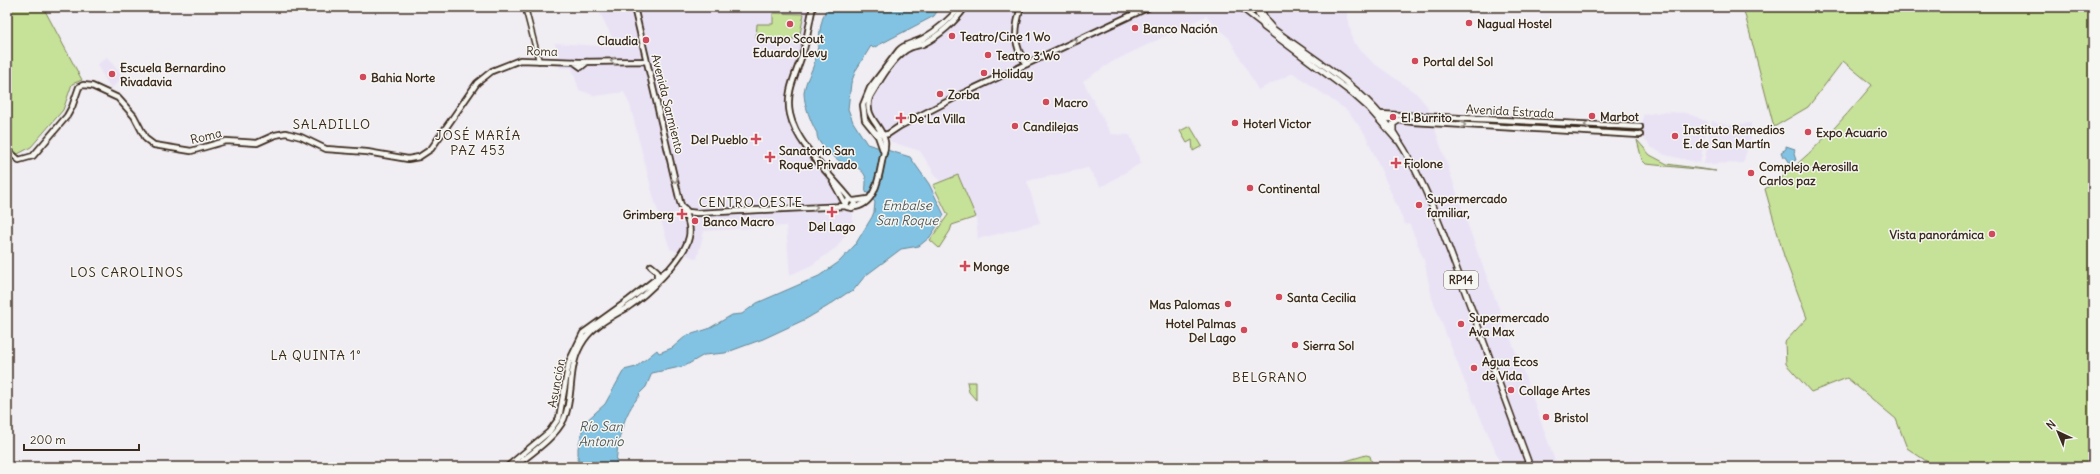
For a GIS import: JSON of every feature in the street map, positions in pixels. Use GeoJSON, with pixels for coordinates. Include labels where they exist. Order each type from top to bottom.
{"type":"FeatureCollection","features":[{"type":"Feature","properties":{"kind":"main road","name":"Avenida Sarmiento"},"geometry":{"type":"LineString","coordinates":[[634,7],[681,205]]}},
{"type":"Feature","properties":{"kind":"main road"},"geometry":{"type":"LineString","coordinates":[[813,7],[803,53],[791,86],[789,111],[793,124],[802,140],[829,175],[852,200],[853,207]]}},
{"type":"Feature","properties":{"kind":"main road"},"geometry":{"type":"LineString","coordinates":[[884,152],[876,133],[866,123],[863,114],[864,100],[870,88],[901,47],[924,38],[948,20],[960,7]]}},
{"type":"Feature","properties":{"kind":"main road"},"geometry":{"type":"LineString","coordinates":[[884,152],[882,135],[872,119],[868,109],[869,102],[874,91],[901,53],[909,47],[924,43],[942,31],[961,14],[965,7]]}},
{"type":"Feature","properties":{"kind":"main road"},"geometry":{"type":"LineString","coordinates":[[1021,7],[1015,26],[1020,55],[1027,64]]}},
{"type":"Feature","properties":{"kind":"main road"},"geometry":{"type":"LineString","coordinates":[[876,133],[882,135],[890,132],[960,95],[1149,7]]}},
{"type":"Feature","properties":{"kind":"main road"},"geometry":{"type":"LineString","coordinates":[[1258,8],[1262,24]]}},
{"type":"Feature","properties":{"kind":"main road","name":"RP14"},"geometry":{"type":"LineString","coordinates":[[1258,8],[1266,21],[1273,28],[1344,82],[1381,116],[1393,131],[1416,171],[1435,212],[1530,467]]}},
{"type":"Feature","properties":{"kind":"main road","name":"RP14"},"geometry":{"type":"LineString","coordinates":[[1262,24],[1365,105],[1398,140]]}},
{"type":"Feature","properties":{"kind":"main road","name":"Roma"},"geometry":{"type":"LineString","coordinates":[[7,150],[19,160],[33,156],[70,111],[79,87],[87,85],[109,93],[123,102],[134,116],[146,139],[154,145],[191,151],[226,141],[257,143],[275,135],[286,133],[295,135],[326,149],[367,152],[413,159],[425,154],[435,145],[482,77],[514,62],[574,62],[580,64],[587,62],[646,60]]}},
{"type":"Feature","properties":{"kind":"main road"},"geometry":{"type":"LineString","coordinates":[[1365,105],[1381,116]]}},
{"type":"Feature","properties":{"kind":"main road","name":"Avenida Estrada"},"geometry":{"type":"LineString","coordinates":[[1381,116],[1399,120],[1640,135]]}},
{"type":"Feature","properties":{"kind":"main road","name":"Avenida Estrada"},"geometry":{"type":"LineString","coordinates":[[1381,116],[1640,127]]}},
{"type":"Feature","properties":{"kind":"main road"},"geometry":{"type":"LineString","coordinates":[[1393,131],[1394,123],[1399,120]]}},
{"type":"Feature","properties":{"kind":"main road"},"geometry":{"type":"LineString","coordinates":[[1562,124],[1562,131]]}},
{"type":"Feature","properties":{"kind":"main road"},"geometry":{"type":"LineString","coordinates":[[681,205],[688,212],[697,214],[846,206],[850,208],[863,205],[876,187],[890,132]]}},
{"type":"Feature","properties":{"kind":"main road"},"geometry":{"type":"LineString","coordinates":[[829,175],[846,206]]}},
{"type":"Feature","properties":{"kind":"main road"},"geometry":{"type":"LineString","coordinates":[[846,206],[846,201],[868,199]]}},
{"type":"Feature","properties":{"kind":"main road"},"geometry":{"type":"LineString","coordinates":[[681,205],[689,222]]}},
{"type":"Feature","properties":{"kind":"main road"},"geometry":{"type":"LineString","coordinates":[[689,222],[692,217],[697,214]]}},
{"type":"Feature","properties":{"kind":"main road","name":"Asunción"},"geometry":{"type":"LineString","coordinates":[[507,467],[520,459],[556,431],[564,419],[572,367],[585,338],[604,322],[642,297],[669,269],[688,240],[689,222]]}},
{"type":"Feature","properties":{"kind":"main road"},"geometry":{"type":"LineString","coordinates":[[651,266],[657,271],[657,276]]}},
{"type":"Feature","properties":{"kind":"main road","name":"Asunción"},"geometry":{"type":"LineString","coordinates":[[514,467],[520,459],[549,432],[559,418],[568,367],[580,336],[601,318],[640,292],[657,276],[669,269]]}},
{"type":"Feature","properties":{"kind":"street"},"geometry":{"type":"LineString","coordinates":[[525,7],[539,61]]}},
{"type":"Feature","properties":{"kind":"street"},"geometry":{"type":"LineString","coordinates":[[1240,7],[1262,24]]}},
{"type":"Feature","properties":{"kind":"street"},"geometry":{"type":"LineString","coordinates":[[1248,12],[1254,14],[1258,8]]}},
{"type":"Feature","properties":{"kind":"shaded area"},"geometry":{"type":"Polygon","coordinates":[[[597,7],[810,7],[803,43],[789,80],[786,116],[797,137],[824,173],[841,202],[853,213],[852,225],[837,247],[812,265],[790,275],[786,226],[704,231],[697,259],[670,249],[654,199],[630,105],[624,92],[596,96],[579,90],[572,68],[560,68],[555,43],[617,47],[597,7]]]}},
{"type":"Feature","properties":{"kind":"shaded area"},"geometry":{"type":"Polygon","coordinates":[[[966,7],[1346,7],[1353,42],[1372,62],[1417,94],[1427,106],[1477,251],[1526,379],[1557,467],[1501,467],[1464,380],[1432,298],[1424,260],[1410,225],[1405,224],[1365,134],[1348,111],[1293,73],[1258,90],[1229,38],[1206,16],[1112,62],[1083,81],[1111,134],[1130,135],[1141,163],[1101,187],[1088,168],[1027,181],[1040,223],[978,239],[976,217],[955,176],[940,182],[920,151],[891,142],[876,119],[872,106],[873,99],[905,53],[929,43],[966,7]]]}},
{"type":"Feature","properties":{"kind":"shaded area","name":"Escuela Bernardino Rivadavia"},"geometry":{"type":"Polygon","coordinates":[[[107,57],[123,77],[111,89],[97,65],[107,57]]]}},
{"type":"Feature","properties":{"kind":"shaded area","name":"Instituto Remedios E. de San Martín"},"geometry":{"type":"Polygon","coordinates":[[[1662,112],[1687,113],[1708,122],[1700,163],[1665,155],[1651,147],[1645,140],[1643,133],[1643,115],[1662,112]]]}},
{"type":"Feature","properties":{"kind":"shaded area"},"geometry":{"type":"Polygon","coordinates":[[[1712,121],[1727,125],[1751,123],[1751,137],[1743,163],[1704,164],[1712,121]]]}},
{"type":"Feature","properties":{"kind":"green space"},"geometry":{"type":"Polygon","coordinates":[[[7,7],[43,7],[82,80],[72,84],[63,110],[31,147],[18,154],[7,143],[7,7]]]}},
{"type":"Feature","properties":{"kind":"green space"},"geometry":{"type":"Polygon","coordinates":[[[1743,7],[2093,7],[2093,467],[1935,467],[1907,448],[1896,419],[1847,378],[1811,392],[1786,364],[1785,342],[1807,318],[1784,256],[1765,189],[1795,166],[1822,141],[1872,85],[1843,61],[1808,107],[1774,127],[1743,7]]]}},
{"type":"Feature","properties":{"kind":"green space"},"geometry":{"type":"Polygon","coordinates":[[[773,13],[804,14],[799,39],[756,38],[757,24],[773,24],[773,13]]]}},
{"type":"Feature","properties":{"kind":"green space"},"geometry":{"type":"Polygon","coordinates":[[[1418,118],[1495,122],[1493,124],[1418,121],[1418,118]]]}},
{"type":"Feature","properties":{"kind":"green space"},"geometry":{"type":"Polygon","coordinates":[[[1564,125],[1626,130],[1627,132],[1563,129],[1564,125]]]}},
{"type":"Feature","properties":{"kind":"green space"},"geometry":{"type":"Polygon","coordinates":[[[1190,126],[1202,146],[1193,151],[1192,140],[1187,143],[1180,131],[1190,126]]]}},
{"type":"Feature","properties":{"kind":"green space"},"geometry":{"type":"Polygon","coordinates":[[[1637,140],[1650,155],[1667,164],[1716,171],[1646,164],[1642,160],[1637,140]]]}},
{"type":"Feature","properties":{"kind":"green space"},"geometry":{"type":"Polygon","coordinates":[[[958,175],[976,217],[952,225],[950,231],[939,248],[930,240],[948,215],[933,185],[958,175]]]}},
{"type":"Feature","properties":{"kind":"green space"},"geometry":{"type":"Polygon","coordinates":[[[967,382],[976,382],[976,400],[969,392],[967,382]]]}},
{"type":"Feature","properties":{"kind":"green space"},"geometry":{"type":"Polygon","coordinates":[[[1366,455],[1370,456],[1373,467],[1326,467],[1366,455]]]}},
{"type":"Feature","properties":{"kind":"water"},"geometry":{"type":"Polygon","coordinates":[[[940,7],[934,16],[873,48],[871,46],[856,70],[851,83],[848,109],[853,122],[867,144],[910,157],[929,184],[944,215],[930,237],[919,246],[901,249],[865,276],[852,292],[847,293],[806,319],[763,339],[725,353],[704,355],[685,366],[652,373],[646,387],[639,394],[640,395],[634,402],[625,419],[618,447],[616,467],[578,467],[578,448],[584,423],[605,404],[624,370],[636,367],[657,350],[659,353],[672,348],[686,336],[708,329],[732,315],[742,314],[757,303],[819,276],[839,262],[855,245],[872,217],[875,202],[866,192],[866,178],[864,174],[859,168],[843,164],[823,146],[810,119],[805,102],[804,93],[817,54],[822,20],[827,8],[940,7]]]}},
{"type":"Feature","properties":{"kind":"water"},"geometry":{"type":"Polygon","coordinates":[[[1786,146],[1795,149],[1794,154],[1796,160],[1790,163],[1786,157],[1783,157],[1781,152],[1786,149],[1786,146]]]}},
{"type":"Feature","properties":{"kind":"place","name":"Nagual Hostel"},"geometry":{"type":"Point","coordinates":[1469,23]}},
{"type":"Feature","properties":{"kind":"place","name":"Grupo Scout Eduardo Levy"},"geometry":{"type":"Point","coordinates":[790,24]}},
{"type":"Feature","properties":{"kind":"place","name":"Banco Nación"},"geometry":{"type":"Point","coordinates":[1135,28]}},
{"type":"Feature","properties":{"kind":"place","name":"Teatro/Cine 1 Wo"},"geometry":{"type":"Point","coordinates":[952,36]}},
{"type":"Feature","properties":{"kind":"place","name":"Claudia"},"geometry":{"type":"Point","coordinates":[646,40]}},
{"type":"Feature","properties":{"kind":"place","name":"Teatro 3 Wo"},"geometry":{"type":"Point","coordinates":[988,55]}},
{"type":"Feature","properties":{"kind":"place","name":"Portal del Sol"},"geometry":{"type":"Point","coordinates":[1415,61]}},
{"type":"Feature","properties":{"kind":"place","name":"Holiday"},"geometry":{"type":"Point","coordinates":[984,73]}},
{"type":"Feature","properties":{"kind":"place","name":"Escuela Bernardino Rivadavia"},"geometry":{"type":"Point","coordinates":[112,74]}},
{"type":"Feature","properties":{"kind":"place","name":"Bahia Norte"},"geometry":{"type":"Point","coordinates":[363,77]}},
{"type":"Feature","properties":{"kind":"place","name":"Zorba"},"geometry":{"type":"Point","coordinates":[940,94]}},
{"type":"Feature","properties":{"kind":"place","name":"Macro"},"geometry":{"type":"Point","coordinates":[1046,102]}},
{"type":"Feature","properties":{"kind":"place","name":"Marbot"},"geometry":{"type":"Point","coordinates":[1592,116]}},
{"type":"Feature","properties":{"kind":"place","name":"El Burrito"},"geometry":{"type":"Point","coordinates":[1393,117]}},
{"type":"Feature","properties":{"kind":"place","name":"De La Villa"},"geometry":{"type":"Point","coordinates":[901,118]}},
{"type":"Feature","properties":{"kind":"place","name":"Hoterl Victor"},"geometry":{"type":"Point","coordinates":[1235,123]}},
{"type":"Feature","properties":{"kind":"place","name":"Candilejas"},"geometry":{"type":"Point","coordinates":[1015,126]}},
{"type":"Feature","properties":{"kind":"place","name":"Expo Acuario"},"geometry":{"type":"Point","coordinates":[1808,132]}},
{"type":"Feature","properties":{"kind":"place","name":"Instituto Remedios E. de San Martín"},"geometry":{"type":"Point","coordinates":[1675,136]}},
{"type":"Feature","properties":{"kind":"place","name":"Del Pueblo"},"geometry":{"type":"Point","coordinates":[756,139]}},
{"type":"Feature","properties":{"kind":"place","name":"Sanatorio San Roque Privado"},"geometry":{"type":"Point","coordinates":[770,157]}},
{"type":"Feature","properties":{"kind":"place","name":"Fiolone"},"geometry":{"type":"Point","coordinates":[1396,163]}},
{"type":"Feature","properties":{"kind":"place","name":"Complejo Aerosilla Carlos paz"},"geometry":{"type":"Point","coordinates":[1751,173]}},
{"type":"Feature","properties":{"kind":"place","name":"Continental"},"geometry":{"type":"Point","coordinates":[1250,188]}},
{"type":"Feature","properties":{"kind":"place","name":"Supermercado familiar,"},"geometry":{"type":"Point","coordinates":[1419,205]}},
{"type":"Feature","properties":{"kind":"place","name":"Del Lago"},"geometry":{"type":"Point","coordinates":[832,212]}},
{"type":"Feature","properties":{"kind":"place","name":"Grimberg"},"geometry":{"type":"Point","coordinates":[682,214]}},
{"type":"Feature","properties":{"kind":"place","name":"Banco Macro"},"geometry":{"type":"Point","coordinates":[695,221]}},
{"type":"Feature","properties":{"kind":"place","name":"Vista panorámica"},"geometry":{"type":"Point","coordinates":[1992,234]}},
{"type":"Feature","properties":{"kind":"place","name":"Monge"},"geometry":{"type":"Point","coordinates":[965,266]}},
{"type":"Feature","properties":{"kind":"place","name":"Santa Cecilia"},"geometry":{"type":"Point","coordinates":[1279,297]}},
{"type":"Feature","properties":{"kind":"place","name":"Mas Palomas"},"geometry":{"type":"Point","coordinates":[1228,304]}},
{"type":"Feature","properties":{"kind":"place","name":"Supermercado Ava Max"},"geometry":{"type":"Point","coordinates":[1461,324]}},
{"type":"Feature","properties":{"kind":"place","name":"Hotel Palmas Del Lago"},"geometry":{"type":"Point","coordinates":[1244,330]}},
{"type":"Feature","properties":{"kind":"place","name":"Sierra Sol"},"geometry":{"type":"Point","coordinates":[1295,345]}},
{"type":"Feature","properties":{"kind":"place","name":"Agua Ecos de Vida"},"geometry":{"type":"Point","coordinates":[1474,368]}},
{"type":"Feature","properties":{"kind":"place","name":"Collage Artes"},"geometry":{"type":"Point","coordinates":[1511,390]}},
{"type":"Feature","properties":{"kind":"place","name":"Bristol"},"geometry":{"type":"Point","coordinates":[1546,417]}},
{"type":"Feature","properties":{"kind":"district","name":"SALADILLO"},"geometry":{"type":"Point","coordinates":[332,124]}},
{"type":"Feature","properties":{"kind":"district","name":"JOSÉ MARÍA PAZ 453"},"geometry":{"type":"Point","coordinates":[478,142]}},
{"type":"Feature","properties":{"kind":"district","name":"CENTRO OESTE"},"geometry":{"type":"Point","coordinates":[751,202]}},
{"type":"Feature","properties":{"kind":"district","name":"LOS CAROLINOS"},"geometry":{"type":"Point","coordinates":[127,272]}},
{"type":"Feature","properties":{"kind":"district","name":"LA QUINTA 1°"},"geometry":{"type":"Point","coordinates":[316,355]}},
{"type":"Feature","properties":{"kind":"district","name":"BELGRANO"},"geometry":{"type":"Point","coordinates":[1270,377]}},
{"type":"Feature","properties":{"kind":"water label","name":"Embalse San Roque"},"geometry":{"type":"Point","coordinates":[907,212]}},
{"type":"Feature","properties":{"kind":"water label","name":"Río San Antonio"},"geometry":{"type":"Point","coordinates":[601,434]}}]}
